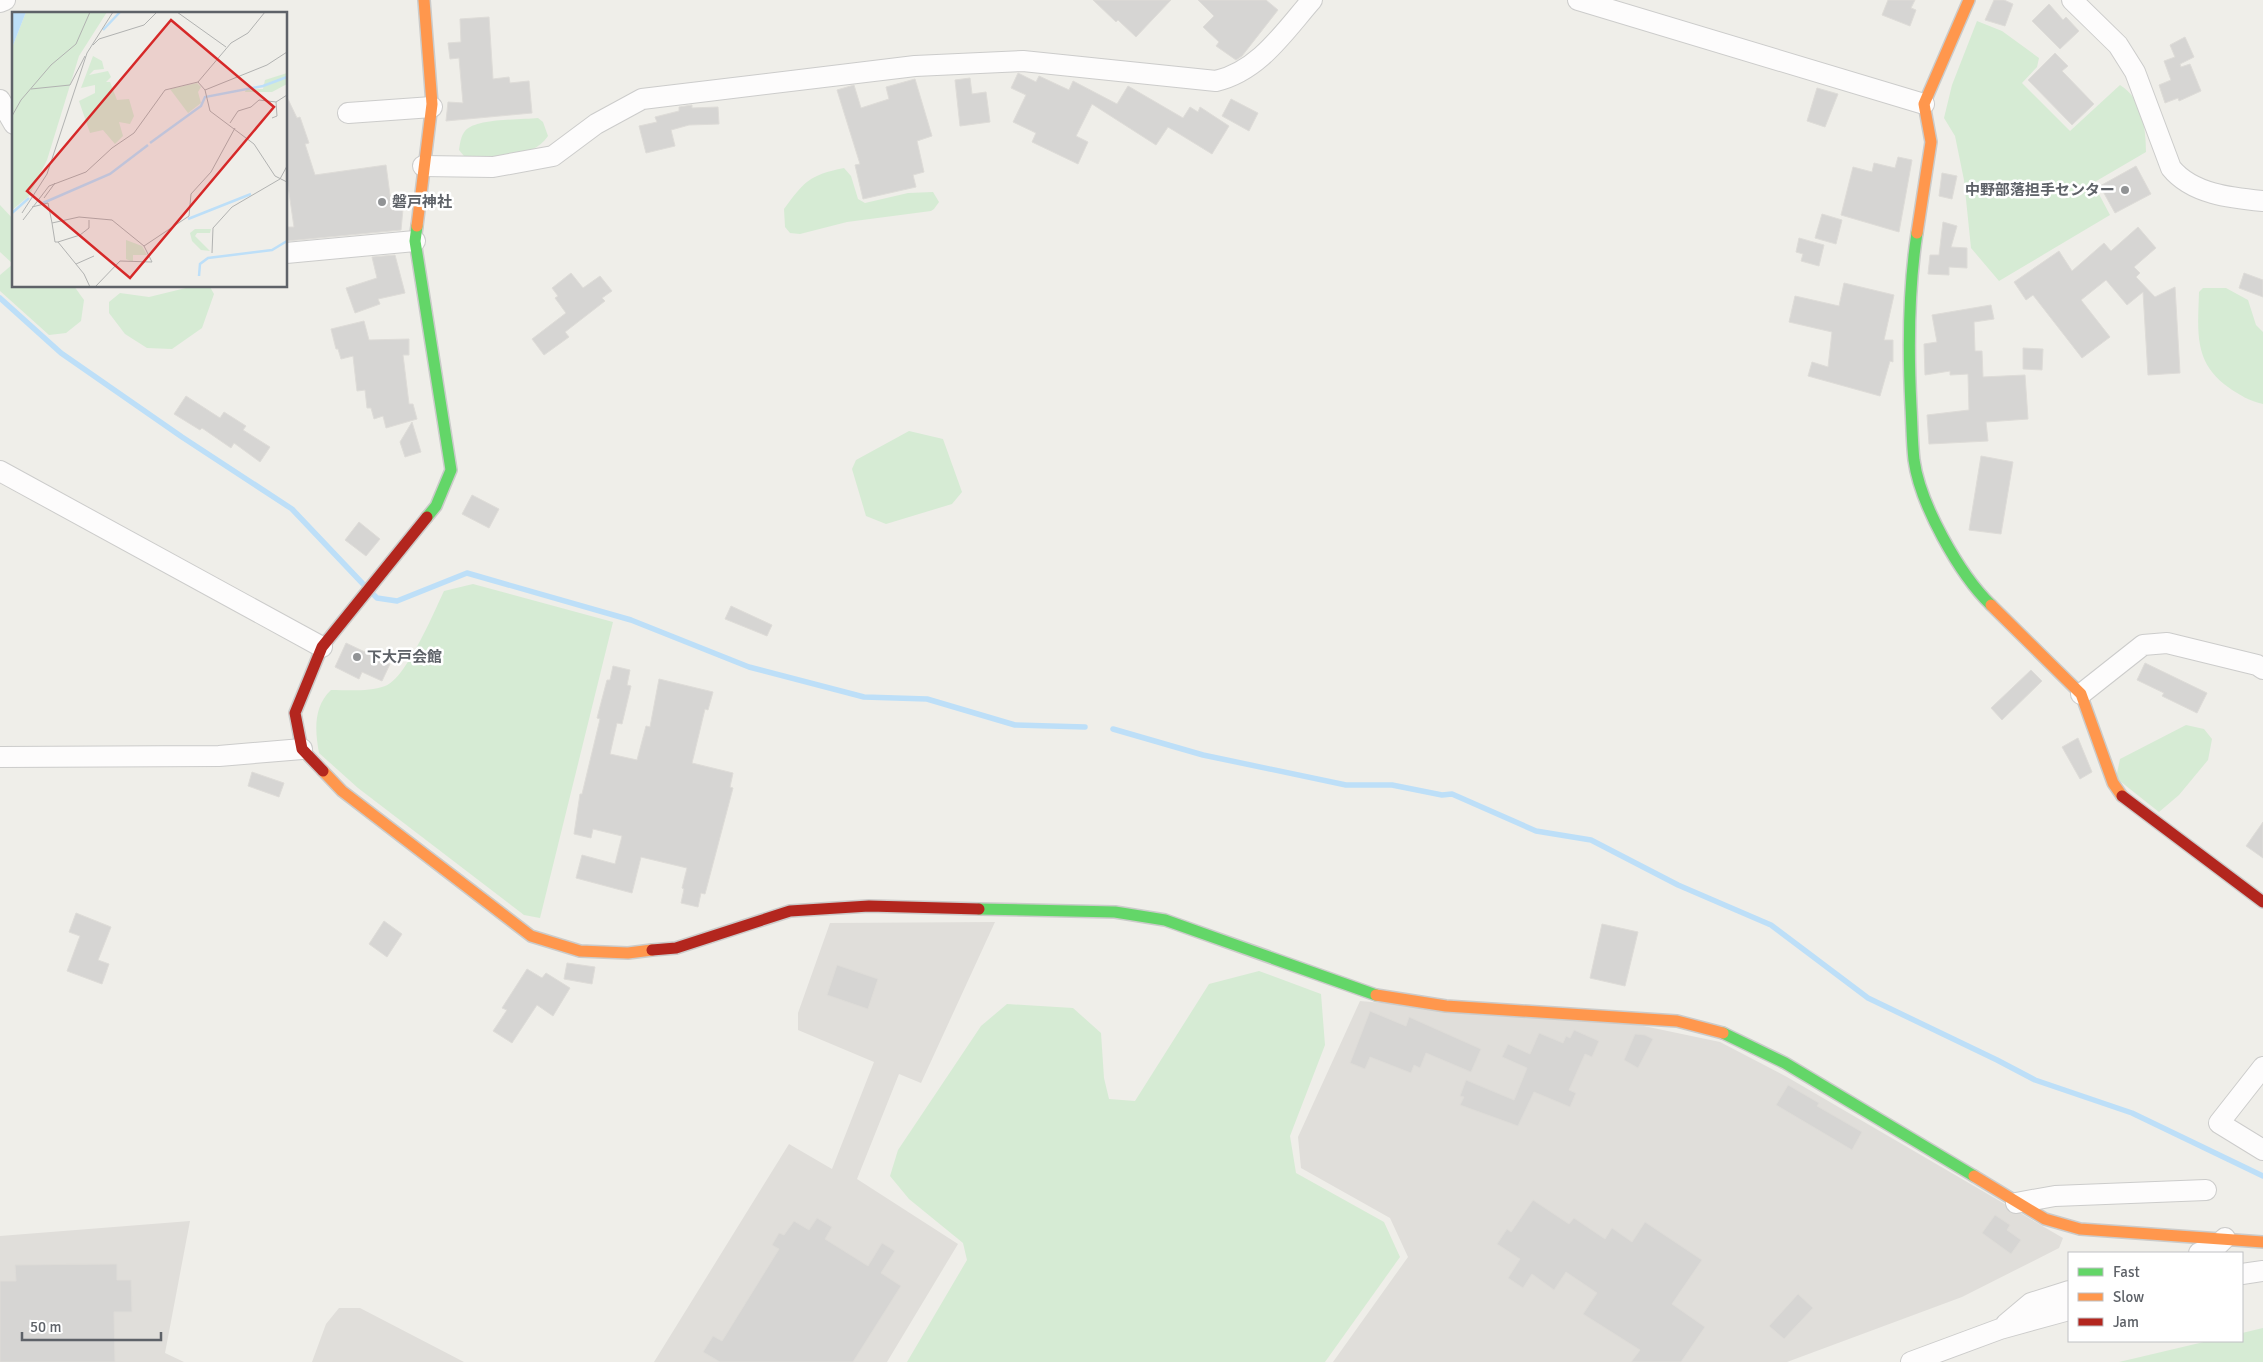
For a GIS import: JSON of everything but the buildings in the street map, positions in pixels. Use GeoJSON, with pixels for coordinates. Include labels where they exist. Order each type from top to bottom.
{"type":"FeatureCollection","features":[{"type":"Feature","properties":{"kind":"street"},"geometry":{"type":"LineString","coordinates":[[0,2],[5,0]]}},
{"type":"Feature","properties":{"kind":"street"},"geometry":{"type":"LineString","coordinates":[[424,0],[432,107],[423,166],[415,241],[451,470],[436,506],[322,647],[295,713],[302,749],[342,791],[531,936],[580,951],[628,953],[676,948],[790,911],[869,906],[1115,912],[1165,920],[1375,995],[1446,1006],[1677,1021],[1724,1033],[1785,1063],[2045,1219],[2080,1229],[2263,1242]]}},
{"type":"Feature","properties":{"kind":"street"},"geometry":{"type":"LineString","coordinates":[[423,166],[493,167],[553,156],[596,124],[642,99],[915,66],[1023,61],[1216,81],[1234,77],[1256,62],[1312,0]]}},
{"type":"Feature","properties":{"kind":"street"},"geometry":{"type":"LineString","coordinates":[[1578,0],[1924,104]]}},
{"type":"Feature","properties":{"kind":"street"},"geometry":{"type":"LineString","coordinates":[[1969,0],[1924,104],[1931,142],[1911,274],[1908,346],[1914,461],[1932,518],[1974,588],[2081,694],[2097,743],[2113,782],[2125,800],[2263,902]]}},
{"type":"Feature","properties":{"kind":"street"},"geometry":{"type":"LineString","coordinates":[[2072,0],[2118,46],[2135,72],[2171,168],[2178,176],[2205,191],[2239,199],[2263,201]]}},
{"type":"Feature","properties":{"kind":"street"},"geometry":{"type":"LineString","coordinates":[[0,100],[12,121]]}},
{"type":"Feature","properties":{"kind":"street"},"geometry":{"type":"LineString","coordinates":[[348,113],[432,107]]}},
{"type":"Feature","properties":{"kind":"street"},"geometry":{"type":"LineString","coordinates":[[288,253],[415,241]]}},
{"type":"Feature","properties":{"kind":"street"},"geometry":{"type":"LineString","coordinates":[[0,471],[322,647]]}},
{"type":"Feature","properties":{"kind":"street"},"geometry":{"type":"LineString","coordinates":[[2081,694],[2143,645],[2167,643],[2230,658],[2263,669]]}},
{"type":"Feature","properties":{"kind":"street"},"geometry":{"type":"LineString","coordinates":[[0,757],[219,756],[302,749]]}},
{"type":"Feature","properties":{"kind":"street"},"geometry":{"type":"LineString","coordinates":[[2263,1067],[2219,1123],[2263,1150]]}},
{"type":"Feature","properties":{"kind":"street"},"geometry":{"type":"LineString","coordinates":[[2016,1203],[2055,1196],[2206,1190]]}},
{"type":"Feature","properties":{"kind":"street"},"geometry":{"type":"LineString","coordinates":[[2203,1252],[2214,1249],[2225,1238]]}},
{"type":"Feature","properties":{"kind":"street"},"geometry":{"type":"LineString","coordinates":[[2243,1274],[2263,1271]]}},
{"type":"Feature","properties":{"kind":"street"},"geometry":{"type":"LineString","coordinates":[[2000,1328],[2031,1303],[2068,1292]]}},
{"type":"Feature","properties":{"kind":"street"},"geometry":{"type":"LineString","coordinates":[[1911,1362],[2000,1328],[2068,1310]]}},
{"type":"Feature","properties":{"kind":"shaded area"},"geometry":{"type":"Polygon","coordinates":[[[995,922],[921,1083],[899,1074],[857,1179],[958,1244],[887,1362],[654,1362],[789,1144],[832,1169],[874,1062],[798,1030],[798,1013],[830,923],[995,922]]]}},
{"type":"Feature","properties":{"kind":"shaded area"},"geometry":{"type":"Polygon","coordinates":[[[1360,1001],[1639,1025],[1720,1042],[1787,1077],[2063,1238],[2059,1248],[1962,1297],[1787,1362],[1333,1362],[1408,1257],[1390,1218],[1301,1168],[1298,1137],[1360,1001]]]}},
{"type":"Feature","properties":{"kind":"shaded area"},"geometry":{"type":"Polygon","coordinates":[[[190,1221],[165,1353],[184,1362],[0,1362],[0,1236],[190,1221]]]}},
{"type":"Feature","properties":{"kind":"shaded area"},"geometry":{"type":"Polygon","coordinates":[[[339,1308],[360,1308],[464,1362],[312,1362],[326,1324],[339,1308]]]}},
{"type":"Feature","properties":{"kind":"green space"},"geometry":{"type":"Polygon","coordinates":[[[1977,21],[2002,31],[2039,58],[2037,67],[2022,83],[2070,131],[2120,85],[2138,106],[2145,133],[2146,152],[2093,183],[2110,215],[1999,281],[1971,248],[1964,180],[1955,136],[1944,118],[1952,85],[1977,21]]]}},
{"type":"Feature","properties":{"kind":"green space"},"geometry":{"type":"Polygon","coordinates":[[[538,118],[543,122],[548,136],[532,150],[510,156],[486,157],[464,156],[459,150],[465,131],[471,127],[499,120],[538,118]]]}},
{"type":"Feature","properties":{"kind":"green space"},"geometry":{"type":"Polygon","coordinates":[[[844,168],[851,176],[858,199],[865,203],[908,193],[933,192],[939,202],[931,211],[847,222],[800,234],[790,233],[785,227],[784,209],[797,192],[815,177],[844,168]]]}},
{"type":"Feature","properties":{"kind":"green space"},"geometry":{"type":"Polygon","coordinates":[[[0,205],[12,218],[12,263],[0,252],[0,205]]]}},
{"type":"Feature","properties":{"kind":"green space"},"geometry":{"type":"Polygon","coordinates":[[[12,265],[12,288],[75,288],[84,300],[81,321],[66,333],[49,335],[0,291],[0,275],[12,265]]]}},
{"type":"Feature","properties":{"kind":"green space"},"geometry":{"type":"Polygon","coordinates":[[[186,288],[211,288],[214,294],[202,328],[172,349],[147,348],[125,334],[109,313],[109,302],[120,293],[149,297],[186,288]]]}},
{"type":"Feature","properties":{"kind":"green space"},"geometry":{"type":"Polygon","coordinates":[[[2203,288],[2226,288],[2248,300],[2256,325],[2263,332],[2263,404],[2232,390],[2217,377],[2203,356],[2198,320],[2199,292],[2203,288]]]}},
{"type":"Feature","properties":{"kind":"green space"},"geometry":{"type":"Polygon","coordinates":[[[909,431],[943,439],[962,492],[952,504],[886,524],[866,516],[852,469],[856,460],[909,431]]]}},
{"type":"Feature","properties":{"kind":"green space"},"geometry":{"type":"Polygon","coordinates":[[[473,584],[613,622],[540,918],[524,915],[358,788],[319,753],[316,728],[318,712],[325,697],[331,690],[372,689],[385,686],[393,681],[402,671],[419,644],[444,591],[473,584]]]}},
{"type":"Feature","properties":{"kind":"green space"},"geometry":{"type":"Polygon","coordinates":[[[2186,725],[2204,729],[2212,739],[2208,760],[2179,795],[2159,812],[2116,778],[2120,759],[2186,725]]]}},
{"type":"Feature","properties":{"kind":"green space"},"geometry":{"type":"Polygon","coordinates":[[[1259,971],[1321,994],[1325,1045],[1290,1136],[1296,1173],[1384,1222],[1400,1257],[1325,1362],[907,1362],[967,1260],[963,1243],[909,1199],[890,1176],[898,1150],[981,1026],[1007,1004],[1073,1008],[1101,1033],[1104,1078],[1109,1099],[1135,1101],[1209,984],[1259,971]]]}},
{"type":"Feature","properties":{"kind":"green space"},"geometry":{"type":"Polygon","coordinates":[[[2263,1328],[2263,1362],[2119,1362],[2204,1342],[2243,1342],[2243,1333],[2263,1328]]]}},
{"type":"Feature","properties":{"kind":"waterway"},"geometry":{"type":"LineString","coordinates":[[0,298],[61,353],[182,437],[292,509],[364,585]]}},
{"type":"Feature","properties":{"kind":"waterway"},"geometry":{"type":"LineString","coordinates":[[374,595],[377,598],[397,601],[467,573],[631,620],[749,667],[864,697],[927,699],[1015,725],[1085,727]]}},
{"type":"Feature","properties":{"kind":"waterway"},"geometry":{"type":"LineString","coordinates":[[1113,729],[1203,755],[1346,785],[1392,785],[1442,795],[1452,794],[1536,831],[1591,840],[1678,885],[1771,925],[1868,998],[2035,1080],[2132,1113],[2263,1176]]}},
{"type":"Feature","properties":{"kind":"traffic: fast"},"geometry":{"type":"LineString","coordinates":[[417,226],[415,241],[451,470],[436,506],[427,517]]}},
{"type":"Feature","properties":{"kind":"traffic: fast"},"geometry":{"type":"LineString","coordinates":[[1917,233],[1910,298],[1909,341],[1914,460],[1924,497],[1943,537],[1966,575],[1991,605]]}},
{"type":"Feature","properties":{"kind":"traffic: fast"},"geometry":{"type":"LineString","coordinates":[[979,909],[1115,912],[1165,920],[1376,995]]}},
{"type":"Feature","properties":{"kind":"traffic: fast"},"geometry":{"type":"LineString","coordinates":[[1723,1033],[1785,1063],[1974,1176]]}},
{"type":"Feature","properties":{"kind":"traffic: slow"},"geometry":{"type":"LineString","coordinates":[[417,226],[432,104],[424,0]]}},
{"type":"Feature","properties":{"kind":"traffic: slow"},"geometry":{"type":"LineString","coordinates":[[1917,233],[1931,142],[1924,104],[1969,0]]}},
{"type":"Feature","properties":{"kind":"traffic: slow"},"geometry":{"type":"LineString","coordinates":[[1991,605],[2081,694],[2113,783],[2122,796]]}},
{"type":"Feature","properties":{"kind":"traffic: slow"},"geometry":{"type":"LineString","coordinates":[[323,771],[342,791],[531,936],[580,951],[628,953],[652,950]]}},
{"type":"Feature","properties":{"kind":"traffic: slow"},"geometry":{"type":"LineString","coordinates":[[1376,995],[1446,1006],[1677,1021],[1723,1033]]}},
{"type":"Feature","properties":{"kind":"traffic: slow"},"geometry":{"type":"LineString","coordinates":[[1974,1176],[2045,1219],[2080,1229],[2263,1242]]}},
{"type":"Feature","properties":{"kind":"traffic: jam"},"geometry":{"type":"LineString","coordinates":[[323,771],[302,749],[295,713],[322,647],[427,517]]}},
{"type":"Feature","properties":{"kind":"traffic: jam"},"geometry":{"type":"LineString","coordinates":[[2122,796],[2263,902]]}},
{"type":"Feature","properties":{"kind":"traffic: jam"},"geometry":{"type":"LineString","coordinates":[[652,950],[676,948],[790,911],[869,906],[979,909]]}},
{"type":"Feature","properties":{"kind":"place","name":"中野部落担手センター"},"geometry":{"type":"Point","coordinates":[2125,190]}},
{"type":"Feature","properties":{"kind":"place","name":"磐戸神社"},"geometry":{"type":"Point","coordinates":[382,202]}},
{"type":"Feature","properties":{"kind":"place","name":"下大戸会館"},"geometry":{"type":"Point","coordinates":[357,657]}}]}
